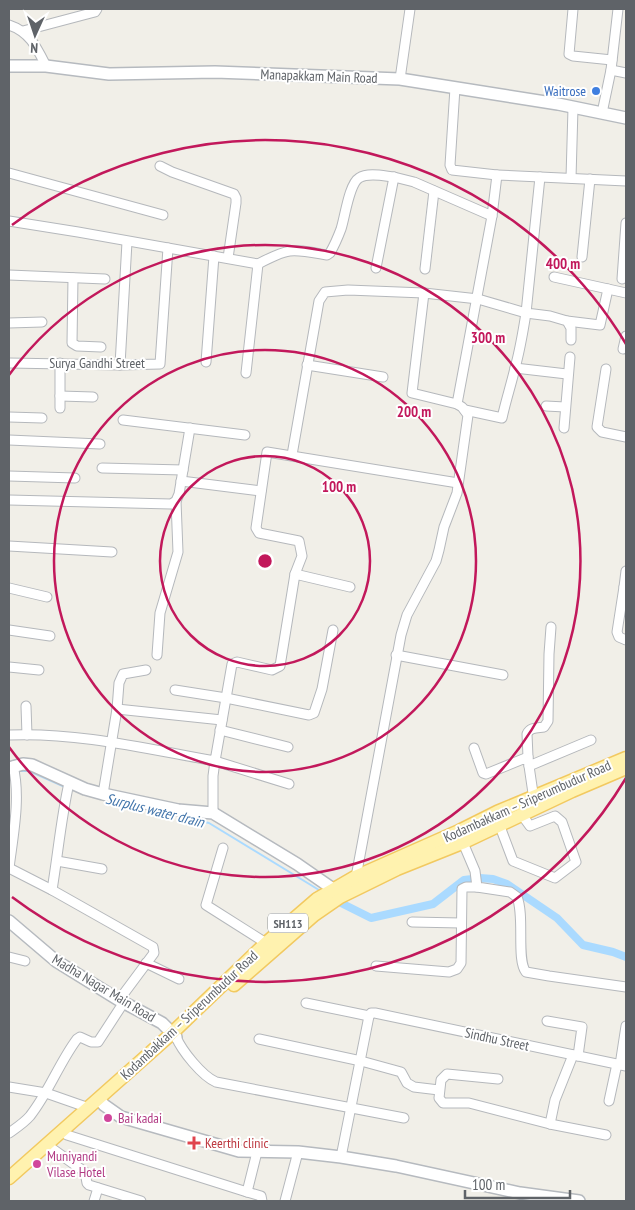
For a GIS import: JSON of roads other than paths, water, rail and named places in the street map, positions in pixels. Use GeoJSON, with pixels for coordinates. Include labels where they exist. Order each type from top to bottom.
{"type":"FeatureCollection","features":[{"type":"Feature","properties":{"kind":"main road","name":"Kodambakkam – Sriperumbudur Road"},"geometry":{"type":"LineString","coordinates":[[174,1034],[356,877],[522,815],[535,803],[626,758]]}},
{"type":"Feature","properties":{"kind":"main road","name":"Kodambakkam – Sriperumbudur Road"},"geometry":{"type":"LineString","coordinates":[[9,1178],[67,1135],[174,1034],[266,943],[317,899],[398,869],[460,837],[497,812],[535,803],[572,791],[626,768]]}},
{"type":"Feature","properties":{"kind":"main road","name":"Kodambakkam – Sriperumbudur Road"},"geometry":{"type":"LineString","coordinates":[[9,1186],[97,1106]]}},
{"type":"Feature","properties":{"kind":"street"},"geometry":{"type":"LineString","coordinates":[[22,31],[95,12],[97,9]]}},
{"type":"Feature","properties":{"kind":"street"},"geometry":{"type":"LineString","coordinates":[[400,80],[409,28],[410,9]]}},
{"type":"Feature","properties":{"kind":"street"},"geometry":{"type":"LineString","coordinates":[[573,9],[570,54],[573,56],[612,60]]}},
{"type":"Feature","properties":{"kind":"street"},"geometry":{"type":"LineString","coordinates":[[602,113],[611,70],[618,9]]}},
{"type":"Feature","properties":{"kind":"street"},"geometry":{"type":"LineString","coordinates":[[9,25],[22,31],[32,40],[46,66]]}},
{"type":"Feature","properties":{"kind":"street","name":"Manapakkam Main Road"},"geometry":{"type":"LineString","coordinates":[[9,66],[46,66],[109,74],[215,72],[400,80],[626,118]]}},
{"type":"Feature","properties":{"kind":"street"},"geometry":{"type":"LineString","coordinates":[[611,70],[626,73]]}},
{"type":"Feature","properties":{"kind":"street"},"geometry":{"type":"LineString","coordinates":[[455,88],[450,165],[452,170],[497,175],[626,181]]}},
{"type":"Feature","properties":{"kind":"street"},"geometry":{"type":"LineString","coordinates":[[571,178],[573,108]]}},
{"type":"Feature","properties":{"kind":"street"},"geometry":{"type":"LineString","coordinates":[[160,166],[234,194],[236,203],[228,258]]}},
{"type":"Feature","properties":{"kind":"street"},"geometry":{"type":"LineString","coordinates":[[9,173],[163,215]]}},
{"type":"Feature","properties":{"kind":"street"},"geometry":{"type":"LineString","coordinates":[[457,404],[478,299],[497,175]]}},
{"type":"Feature","properties":{"kind":"street"},"geometry":{"type":"LineString","coordinates":[[9,221],[258,264],[278,254],[292,250],[327,255],[330,253],[340,234],[352,188],[358,179],[364,176],[394,177],[434,191],[492,216]]}},
{"type":"Feature","properties":{"kind":"street"},"geometry":{"type":"LineString","coordinates":[[376,268],[394,177]]}},
{"type":"Feature","properties":{"kind":"street"},"geometry":{"type":"LineString","coordinates":[[465,410],[502,418],[515,368],[526,313],[540,177]]}},
{"type":"Feature","properties":{"kind":"street"},"geometry":{"type":"LineString","coordinates":[[582,257],[590,179]]}},
{"type":"Feature","properties":{"kind":"street"},"geometry":{"type":"LineString","coordinates":[[425,269],[434,191]]}},
{"type":"Feature","properties":{"kind":"street"},"geometry":{"type":"LineString","coordinates":[[622,279],[626,223]]}},
{"type":"Feature","properties":{"kind":"street"},"geometry":{"type":"LineString","coordinates":[[120,365],[128,242]]}},
{"type":"Feature","properties":{"kind":"street","name":"Surya Gandhi Street"},"geometry":{"type":"LineString","coordinates":[[9,363],[160,364],[168,248]]}},
{"type":"Feature","properties":{"kind":"street"},"geometry":{"type":"LineString","coordinates":[[206,362],[214,256]]}},
{"type":"Feature","properties":{"kind":"street"},"geometry":{"type":"LineString","coordinates":[[246,374],[258,264]]}},
{"type":"Feature","properties":{"kind":"street"},"geometry":{"type":"LineString","coordinates":[[9,275],[105,279]]}},
{"type":"Feature","properties":{"kind":"street"},"geometry":{"type":"LineString","coordinates":[[554,277],[626,293]]}},
{"type":"Feature","properties":{"kind":"street"},"geometry":{"type":"LineString","coordinates":[[73,278],[72,342],[77,346],[101,347]]}},
{"type":"Feature","properties":{"kind":"street"},"geometry":{"type":"LineString","coordinates":[[292,455],[318,301],[325,292],[348,290],[424,293],[478,299],[526,313],[600,325],[608,288]]}},
{"type":"Feature","properties":{"kind":"street"},"geometry":{"type":"LineString","coordinates":[[356,877],[396,654],[407,615],[436,561],[444,527],[457,492],[468,415],[457,404],[412,393],[424,293]]}},
{"type":"Feature","properties":{"kind":"street"},"geometry":{"type":"LineString","coordinates":[[567,321],[571,328],[571,340]]}},
{"type":"Feature","properties":{"kind":"street"},"geometry":{"type":"LineString","coordinates":[[9,323],[42,322]]}},
{"type":"Feature","properties":{"kind":"street"},"geometry":{"type":"LineString","coordinates":[[623,350],[626,336]]}},
{"type":"Feature","properties":{"kind":"street"},"geometry":{"type":"LineString","coordinates":[[564,428],[570,357]]}},
{"type":"Feature","properties":{"kind":"street"},"geometry":{"type":"LineString","coordinates":[[60,363],[60,408]]}},
{"type":"Feature","properties":{"kind":"street"},"geometry":{"type":"LineString","coordinates":[[307,366],[383,377]]}},
{"type":"Feature","properties":{"kind":"street"},"geometry":{"type":"LineString","coordinates":[[515,368],[568,374]]}},
{"type":"Feature","properties":{"kind":"street"},"geometry":{"type":"LineString","coordinates":[[606,369],[597,427],[602,432],[626,437]]}},
{"type":"Feature","properties":{"kind":"street"},"geometry":{"type":"LineString","coordinates":[[60,396],[93,397]]}},
{"type":"Feature","properties":{"kind":"street"},"geometry":{"type":"LineString","coordinates":[[546,406],[565,408]]}},
{"type":"Feature","properties":{"kind":"street"},"geometry":{"type":"LineString","coordinates":[[9,416],[42,418]]}},
{"type":"Feature","properties":{"kind":"street"},"geometry":{"type":"LineString","coordinates":[[123,420],[245,435]]}},
{"type":"Feature","properties":{"kind":"street"},"geometry":{"type":"LineString","coordinates":[[157,655],[160,613],[178,552],[176,501],[179,494],[190,428]]}},
{"type":"Feature","properties":{"kind":"street"},"geometry":{"type":"LineString","coordinates":[[9,440],[100,444]]}},
{"type":"Feature","properties":{"kind":"street"},"geometry":{"type":"LineString","coordinates":[[213,813],[213,776],[231,666],[234,662],[272,670],[280,666],[295,574],[302,556],[299,541],[257,531],[256,524],[267,452],[458,483]]}},
{"type":"Feature","properties":{"kind":"street"},"geometry":{"type":"LineString","coordinates":[[102,468],[183,470]]}},
{"type":"Feature","properties":{"kind":"street"},"geometry":{"type":"LineString","coordinates":[[9,476],[75,478]]}},
{"type":"Feature","properties":{"kind":"street"},"geometry":{"type":"LineString","coordinates":[[181,481],[261,491]]}},
{"type":"Feature","properties":{"kind":"street"},"geometry":{"type":"LineString","coordinates":[[9,500],[165,505],[176,501]]}},
{"type":"Feature","properties":{"kind":"street"},"geometry":{"type":"LineString","coordinates":[[9,546],[112,552]]}},
{"type":"Feature","properties":{"kind":"street"},"geometry":{"type":"LineString","coordinates":[[626,571],[617,632],[619,638],[626,640]]}},
{"type":"Feature","properties":{"kind":"street"},"geometry":{"type":"LineString","coordinates":[[295,574],[350,587]]}},
{"type":"Feature","properties":{"kind":"street"},"geometry":{"type":"LineString","coordinates":[[9,588],[47,597]]}},
{"type":"Feature","properties":{"kind":"street"},"geometry":{"type":"LineString","coordinates":[[535,803],[528,761],[527,734],[533,728],[544,726],[548,720],[551,627]]}},
{"type":"Feature","properties":{"kind":"street"},"geometry":{"type":"LineString","coordinates":[[9,630],[50,636]]}},
{"type":"Feature","properties":{"kind":"street"},"geometry":{"type":"LineString","coordinates":[[174,690],[226,698],[309,715],[314,713],[322,689],[332,630]]}},
{"type":"Feature","properties":{"kind":"street"},"geometry":{"type":"LineString","coordinates":[[396,654],[503,675]]}},
{"type":"Feature","properties":{"kind":"street"},"geometry":{"type":"LineString","coordinates":[[9,667],[39,670]]}},
{"type":"Feature","properties":{"kind":"street"},"geometry":{"type":"LineString","coordinates":[[102,794],[121,676],[146,670]]}},
{"type":"Feature","properties":{"kind":"street"},"geometry":{"type":"LineString","coordinates":[[26,706],[27,734]]}},
{"type":"Feature","properties":{"kind":"street"},"geometry":{"type":"LineString","coordinates":[[117,709],[222,720]]}},
{"type":"Feature","properties":{"kind":"street"},"geometry":{"type":"LineString","coordinates":[[220,730],[288,747]]}},
{"type":"Feature","properties":{"kind":"street"},"geometry":{"type":"LineString","coordinates":[[9,736],[27,734],[61,736],[110,742],[215,761],[289,784]]}},
{"type":"Feature","properties":{"kind":"street"},"geometry":{"type":"LineString","coordinates":[[474,748],[485,774],[591,740]]}},
{"type":"Feature","properties":{"kind":"street"},"geometry":{"type":"LineString","coordinates":[[9,1133],[30,1117],[77,1039],[80,1037],[91,1042],[98,1042],[121,1001],[154,953],[151,945],[9,868],[16,806],[13,770],[23,764],[32,765],[68,787],[163,807],[213,813],[297,864],[337,893]]}},
{"type":"Feature","properties":{"kind":"street"},"geometry":{"type":"LineString","coordinates":[[52,890],[68,787]]}},
{"type":"Feature","properties":{"kind":"street"},"geometry":{"type":"LineString","coordinates":[[499,824],[513,861],[555,878],[576,862],[562,822],[558,818],[555,816],[530,826],[522,815]]}},
{"type":"Feature","properties":{"kind":"street"},"geometry":{"type":"LineString","coordinates":[[460,837],[475,871],[477,885]]}},
{"type":"Feature","properties":{"kind":"street"},"geometry":{"type":"LineString","coordinates":[[223,848],[206,905],[266,943]]}},
{"type":"Feature","properties":{"kind":"street"},"geometry":{"type":"LineString","coordinates":[[57,861],[102,869]]}},
{"type":"Feature","properties":{"kind":"street"},"geometry":{"type":"LineString","coordinates":[[376,966],[454,971],[461,963],[462,889],[477,885],[510,892],[517,897],[521,918],[522,963],[526,972],[626,987]]}},
{"type":"Feature","properties":{"kind":"street","name":"Madha Nagar Main Road"},"geometry":{"type":"LineString","coordinates":[[9,921],[56,961],[121,1001],[162,1023],[174,1034]]}},
{"type":"Feature","properties":{"kind":"street"},"geometry":{"type":"LineString","coordinates":[[412,922],[461,923]]}},
{"type":"Feature","properties":{"kind":"street"},"geometry":{"type":"LineString","coordinates":[[9,957],[25,961]]}},
{"type":"Feature","properties":{"kind":"street"},"geometry":{"type":"LineString","coordinates":[[146,963],[179,979]]}},
{"type":"Feature","properties":{"kind":"street","name":"Sindhu Street"},"geometry":{"type":"LineString","coordinates":[[306,1003],[369,1016],[375,1013],[621,1065]]}},
{"type":"Feature","properties":{"kind":"street"},"geometry":{"type":"LineString","coordinates":[[341,1157],[369,1016]]}},
{"type":"Feature","properties":{"kind":"street"},"geometry":{"type":"LineString","coordinates":[[547,1021],[582,1027],[575,1056],[555,1100],[550,1124]]}},
{"type":"Feature","properties":{"kind":"street"},"geometry":{"type":"LineString","coordinates":[[608,1101],[621,1065],[626,1026]]}},
{"type":"Feature","properties":{"kind":"street"},"geometry":{"type":"LineString","coordinates":[[174,1034],[181,1047],[208,1079],[216,1082],[404,1118]]}},
{"type":"Feature","properties":{"kind":"street"},"geometry":{"type":"LineString","coordinates":[[259,1039],[361,1061],[401,1072],[407,1083],[414,1087],[439,1090]]}},
{"type":"Feature","properties":{"kind":"street"},"geometry":{"type":"LineString","coordinates":[[498,1079],[447,1074],[440,1080],[439,1098],[443,1102],[469,1103],[550,1124],[606,1135]]}},
{"type":"Feature","properties":{"kind":"street"},"geometry":{"type":"LineString","coordinates":[[9,1087],[46,1093],[97,1106],[121,1117],[239,1150],[298,1152],[341,1157],[396,1166],[519,1197],[580,1201]]}},
{"type":"Feature","properties":{"kind":"street"},"geometry":{"type":"LineString","coordinates":[[67,1135],[261,1196],[262,1201]]}},
{"type":"Feature","properties":{"kind":"street"},"geometry":{"type":"LineString","coordinates":[[50,1147],[85,1172],[89,1185],[139,1201]]}},
{"type":"Feature","properties":{"kind":"street"},"geometry":{"type":"LineString","coordinates":[[247,1192],[257,1152]]}},
{"type":"Feature","properties":{"kind":"street"},"geometry":{"type":"LineString","coordinates":[[285,1201],[298,1152]]}},
{"type":"Feature","properties":{"kind":"street"},"geometry":{"type":"LineString","coordinates":[[94,1201],[98,1188]]}},
{"type":"Feature","properties":{"kind":"waterway","name":"Surplus water drain"},"geometry":{"type":"LineString","coordinates":[[18,771],[29,771],[65,787]]}},
{"type":"Feature","properties":{"kind":"waterway","name":"Surplus water drain"},"geometry":{"type":"LineString","coordinates":[[178,816],[209,823],[319,890]]}},
{"type":"Feature","properties":{"kind":"waterway"},"geometry":{"type":"LineString","coordinates":[[337,901],[371,918],[433,904],[464,880],[493,879],[507,884],[557,918],[583,945],[626,957]]}},
{"type":"Feature","properties":{"kind":"place","name":"Waitrose"},"geometry":{"type":"Point","coordinates":[596,91]}},
{"type":"Feature","properties":{"kind":"place","name":"Bai kadai"},"geometry":{"type":"Point","coordinates":[108,1118]}},
{"type":"Feature","properties":{"kind":"place","name":"Keerthi clinic"},"geometry":{"type":"Point","coordinates":[194,1143]}},
{"type":"Feature","properties":{"kind":"place","name":"Muniyandi Vilase Hotel"},"geometry":{"type":"Point","coordinates":[37,1164]}}]}
